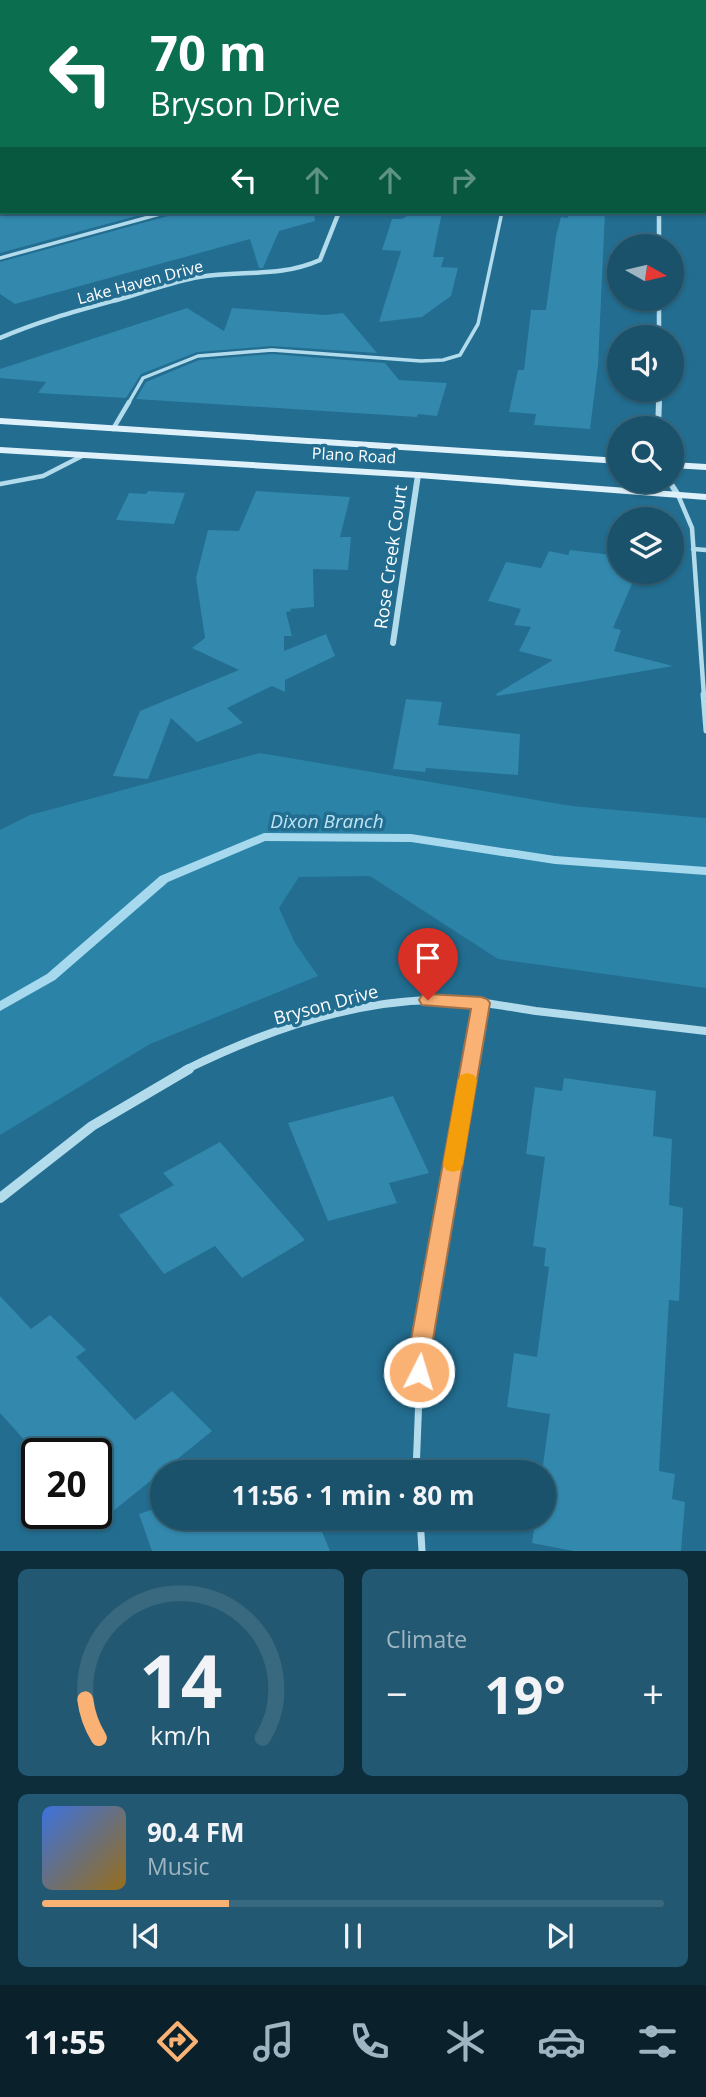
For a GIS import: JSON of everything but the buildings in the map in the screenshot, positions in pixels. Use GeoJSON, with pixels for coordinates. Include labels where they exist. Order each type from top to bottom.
{"type":"FeatureCollection","features":[{"type":"Feature","properties":{"kind":"main road","name":"Plano Road"},"geometry":{"type":"LineString","coordinates":[[0,421],[607,460]]}},
{"type":"Feature","properties":{"kind":"main road","name":"Plano Road"},"geometry":{"type":"LineString","coordinates":[[0,450],[418,475],[706,496]]}},
{"type":"Feature","properties":{"kind":"main road"},"geometry":{"type":"LineString","coordinates":[[684,466],[706,467]]}},
{"type":"Feature","properties":{"kind":"street","name":"Lake Haven Drive"},"geometry":{"type":"LineString","coordinates":[[0,338],[32,325],[195,278],[225,274],[275,276],[299,271],[320,260],[338,214]]}},
{"type":"Feature","properties":{"kind":"street"},"geometry":{"type":"LineString","coordinates":[[659,214],[659,234]]}},
{"type":"Feature","properties":{"kind":"street","name":"Rose Creek Court"},"geometry":{"type":"LineString","coordinates":[[393,643],[418,475]]}},
{"type":"Feature","properties":{"kind":"street","name":"Bryson Drive"},"geometry":{"type":"LineString","coordinates":[[0,1198],[91,1127],[150,1089],[225,1052],[296,1026],[365,1007],[428,1000],[481,1003],[706,1031]]}},
{"type":"Feature","properties":{"kind":"lane"},"geometry":{"type":"LineString","coordinates":[[0,258],[160,214]]}},
{"type":"Feature","properties":{"kind":"lane"},"geometry":{"type":"LineString","coordinates":[[113,429],[143,378],[198,356],[272,350],[421,361],[443,360],[460,355],[478,324],[502,214]]}},
{"type":"Feature","properties":{"kind":"lane"},"geometry":{"type":"LineString","coordinates":[[0,484],[43,476],[83,455]]}},
{"type":"Feature","properties":{"kind":"lane"},"geometry":{"type":"LineString","coordinates":[[678,495],[692,528],[706,731]]}},
{"type":"Feature","properties":{"kind":"lane"},"geometry":{"type":"LineString","coordinates":[[693,549],[706,550]]}},
{"type":"Feature","properties":{"kind":"lane"},"geometry":{"type":"LineString","coordinates":[[415,1460],[421,1345],[481,1003]]}},
{"type":"Feature","properties":{"kind":"lane"},"geometry":{"type":"LineString","coordinates":[[421,1530],[422,1551]]}},
{"type":"Feature","properties":{"kind":"shaded area"},"geometry":{"type":"Polygon","coordinates":[[[260,753],[572,806],[706,818],[706,988],[498,959],[370,876],[299,877],[279,908],[295,943],[318,976],[150,1044],[0,1135],[0,830],[30,815],[260,753]]]}},
{"type":"Feature","properties":{"kind":"waterway","name":"Dixon Branch"},"geometry":{"type":"LineString","coordinates":[[0,1007],[51,977],[164,879],[264,837],[411,838],[555,860],[706,871]]}},
{"type":"Feature","properties":{"kind":"slow traffic"},"geometry":{"type":"LineString","coordinates":[[453,1164],[467,1080]]}},
{"type":"Feature","properties":{"kind":"route"},"geometry":{"type":"LineString","coordinates":[[419,1372],[421,1345],[481,1003],[428,1000]]}}]}
